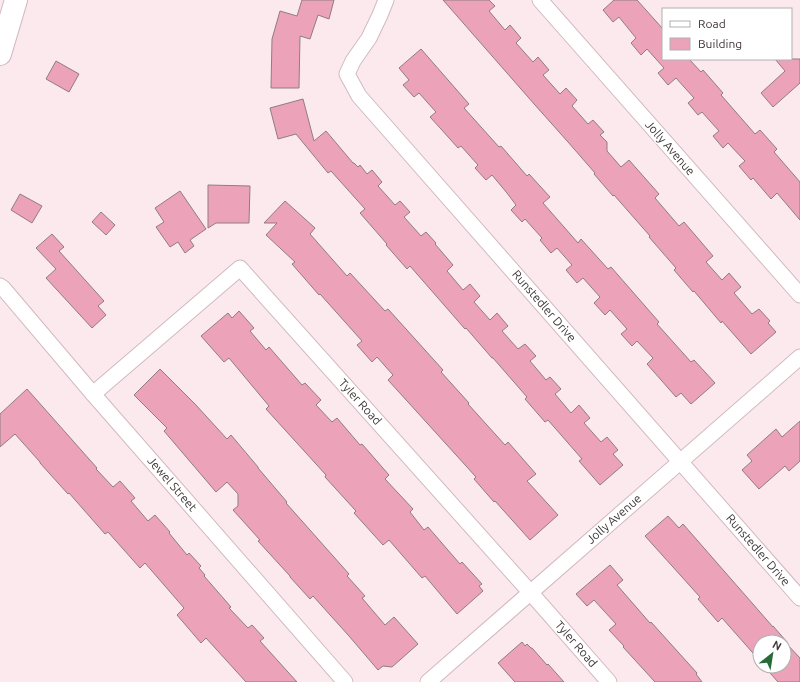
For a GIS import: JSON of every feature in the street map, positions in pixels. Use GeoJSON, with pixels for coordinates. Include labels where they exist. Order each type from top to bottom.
{"type":"FeatureCollection","features":[{"type":"Feature","properties":{"kind":"main road"},"geometry":{"type":"LineString","coordinates":[[0,54],[16,0]]}},
{"type":"Feature","properties":{"kind":"street","name":"Runstedler Drive"},"geometry":{"type":"LineString","coordinates":[[386,0],[369,38],[353,61],[347,74],[359,96],[800,598]]}},
{"type":"Feature","properties":{"kind":"street","name":"Jolly Avenue"},"geometry":{"type":"LineString","coordinates":[[540,0],[800,295]]}},
{"type":"Feature","properties":{"kind":"street","name":"Tyler Road"},"geometry":{"type":"LineString","coordinates":[[93,394],[240,268],[609,682]]}},
{"type":"Feature","properties":{"kind":"street","name":"Jewel Street"},"geometry":{"type":"LineString","coordinates":[[0,286],[345,682]]}},
{"type":"Feature","properties":{"kind":"street","name":"Jolly Avenue"},"geometry":{"type":"LineString","coordinates":[[428,682],[800,357]]}},
{"type":"Feature","properties":{"kind":"building"},"geometry":{"type":"Polygon","coordinates":[[[302,0],[334,0],[329,19],[318,15],[310,39],[300,36],[299,88],[271,88],[272,39],[280,11],[297,16],[302,0]]]}},
{"type":"Feature","properties":{"kind":"building"},"geometry":{"type":"Polygon","coordinates":[[[443,0],[489,0],[495,6],[489,11],[505,30],[510,25],[521,38],[516,43],[533,62],[538,57],[549,70],[543,75],[560,94],[566,88],[577,100],[572,106],[588,124],[593,120],[604,132],[600,135],[607,142],[607,151],[621,167],[629,160],[659,194],[655,198],[679,226],[684,222],[713,256],[706,262],[722,280],[729,273],[741,287],[734,293],[752,314],[759,309],[770,321],[768,323],[776,332],[751,354],[722,321],[721,323],[694,291],[693,292],[674,270],[676,268],[649,237],[650,236],[614,195],[613,196],[594,174],[595,173],[443,0]]]}},
{"type":"Feature","properties":{"kind":"building"},"geometry":{"type":"Polygon","coordinates":[[[614,0],[637,0],[662,28],[662,60],[690,60],[701,72],[703,70],[723,93],[721,95],[755,134],[760,130],[777,149],[774,152],[800,182],[800,220],[777,193],[771,199],[753,178],[751,180],[739,166],[745,161],[728,143],[723,148],[713,136],[719,131],[702,112],[698,115],[688,103],[694,98],[676,78],[668,85],[658,73],[664,68],[647,49],[641,55],[631,43],[636,38],[619,17],[613,22],[603,10],[614,0]]]}},
{"type":"Feature","properties":{"kind":"building"},"geometry":{"type":"Polygon","coordinates":[[[421,49],[469,104],[464,108],[499,147],[501,146],[527,176],[529,174],[550,197],[543,203],[578,243],[581,239],[608,269],[611,267],[659,322],[657,324],[691,362],[694,360],[715,383],[691,404],[681,393],[676,397],[647,364],[653,358],[637,341],[632,346],[621,334],[627,329],[610,310],[605,315],[594,303],[600,297],[583,278],[577,283],[566,270],[572,265],[557,248],[551,253],[540,240],[542,238],[525,219],[522,222],[511,210],[516,205],[507,193],[492,175],[486,180],[475,168],[478,165],[461,146],[458,148],[430,117],[436,112],[419,93],[414,97],[403,85],[409,80],[399,68],[421,49]]]}},
{"type":"Feature","properties":{"kind":"building"},"geometry":{"type":"Polygon","coordinates":[[[800,59],[800,83],[773,107],[761,93],[785,71],[776,60],[800,59]]]}},
{"type":"Feature","properties":{"kind":"building"},"geometry":{"type":"Polygon","coordinates":[[[56,61],[79,74],[69,92],[46,79],[56,61]]]}},
{"type":"Feature","properties":{"kind":"building"},"geometry":{"type":"Polygon","coordinates":[[[303,99],[314,141],[326,131],[353,163],[358,167],[360,165],[367,174],[372,170],[382,182],[378,186],[395,205],[400,201],[410,212],[404,217],[421,236],[426,232],[453,265],[447,271],[463,290],[470,284],[480,296],[474,302],[490,320],[497,313],[508,326],[502,331],[518,349],[525,344],[536,356],[530,361],[546,380],[550,377],[561,389],[555,394],[571,413],[579,405],[590,418],[584,423],[601,442],[607,437],[618,450],[613,454],[623,465],[600,485],[579,461],[582,459],[548,420],[545,422],[525,399],[527,397],[493,358],[466,328],[465,329],[410,266],[407,269],[386,245],[387,244],[360,213],[365,209],[331,171],[328,173],[296,134],[278,139],[270,108],[303,99]]]}},
{"type":"Feature","properties":{"kind":"building"},"geometry":{"type":"Polygon","coordinates":[[[208,185],[250,186],[249,223],[216,223],[208,228],[208,185]]]}},
{"type":"Feature","properties":{"kind":"building"},"geometry":{"type":"Polygon","coordinates":[[[180,191],[206,229],[190,240],[194,246],[185,253],[178,242],[170,247],[156,227],[164,222],[155,208],[180,191]]]}},
{"type":"Feature","properties":{"kind":"building"},"geometry":{"type":"Polygon","coordinates":[[[20,194],[42,206],[32,223],[11,210],[20,194]]]}},
{"type":"Feature","properties":{"kind":"building"},"geometry":{"type":"Polygon","coordinates":[[[285,201],[315,228],[310,234],[347,276],[350,273],[385,311],[388,309],[443,370],[441,372],[469,403],[468,404],[505,445],[508,442],[536,474],[527,481],[558,515],[530,540],[495,501],[494,502],[474,479],[476,477],[388,380],[393,375],[377,357],[372,362],[357,345],[362,341],[292,264],[295,262],[266,235],[277,223],[264,223],[285,201]]]}},
{"type":"Feature","properties":{"kind":"building"},"geometry":{"type":"Polygon","coordinates":[[[101,212],[115,225],[106,235],[92,222],[101,212]]]}},
{"type":"Feature","properties":{"kind":"building"},"geometry":{"type":"Polygon","coordinates":[[[52,234],[64,247],[59,251],[104,301],[98,306],[106,315],[92,328],[46,278],[56,269],[36,248],[52,234]]]}},
{"type":"Feature","properties":{"kind":"building"},"geometry":{"type":"Polygon","coordinates":[[[239,311],[254,328],[250,331],[266,350],[269,347],[302,385],[305,383],[321,400],[316,405],[332,422],[337,418],[360,445],[362,444],[389,475],[385,479],[413,509],[410,512],[424,530],[428,527],[460,564],[462,562],[482,584],[479,586],[483,591],[457,614],[425,576],[422,578],[389,540],[383,545],[354,513],[356,511],[325,477],[326,475],[266,409],[269,406],[229,358],[224,362],[201,336],[228,313],[232,318],[239,311]]]}},
{"type":"Feature","properties":{"kind":"building"},"geometry":{"type":"Polygon","coordinates":[[[160,369],[227,439],[231,435],[287,502],[286,503],[349,574],[347,576],[365,596],[362,598],[385,625],[394,617],[418,644],[392,667],[383,666],[378,670],[313,596],[310,599],[258,541],[260,540],[233,510],[238,506],[238,494],[227,482],[216,492],[164,431],[167,428],[134,395],[160,369]]]}},
{"type":"Feature","properties":{"kind":"building"},"geometry":{"type":"Polygon","coordinates":[[[27,389],[113,487],[120,481],[135,498],[131,501],[148,521],[155,515],[187,555],[189,553],[201,566],[199,568],[205,575],[204,576],[231,607],[229,608],[248,628],[252,625],[264,638],[260,641],[297,682],[246,682],[206,638],[201,643],[177,615],[184,608],[145,563],[140,568],[108,532],[105,534],[15,434],[0,447],[0,414],[27,389]]]}},
{"type":"Feature","properties":{"kind":"building"},"geometry":{"type":"Polygon","coordinates":[[[800,421],[800,461],[789,471],[785,466],[759,489],[742,470],[752,461],[747,455],[776,429],[782,437],[800,421]]]}},
{"type":"Feature","properties":{"kind":"building"},"geometry":{"type":"Polygon","coordinates":[[[668,516],[679,528],[683,524],[780,634],[752,634],[752,652],[722,618],[718,622],[698,599],[700,597],[645,536],[668,516]]]}},
{"type":"Feature","properties":{"kind":"building"},"geometry":{"type":"Polygon","coordinates":[[[610,565],[623,580],[617,585],[697,673],[696,674],[702,682],[655,682],[609,630],[616,624],[594,600],[587,606],[576,594],[610,565]]]}},
{"type":"Feature","properties":{"kind":"building"},"geometry":{"type":"Polygon","coordinates":[[[522,642],[525,646],[527,644],[532,648],[564,682],[515,682],[498,663],[522,642]]]}},
{"type":"Feature","properties":{"kind":"building"},"geometry":{"type":"Polygon","coordinates":[[[792,649],[800,658],[800,682],[778,682],[771,674],[792,674],[792,649]]]}}]}
